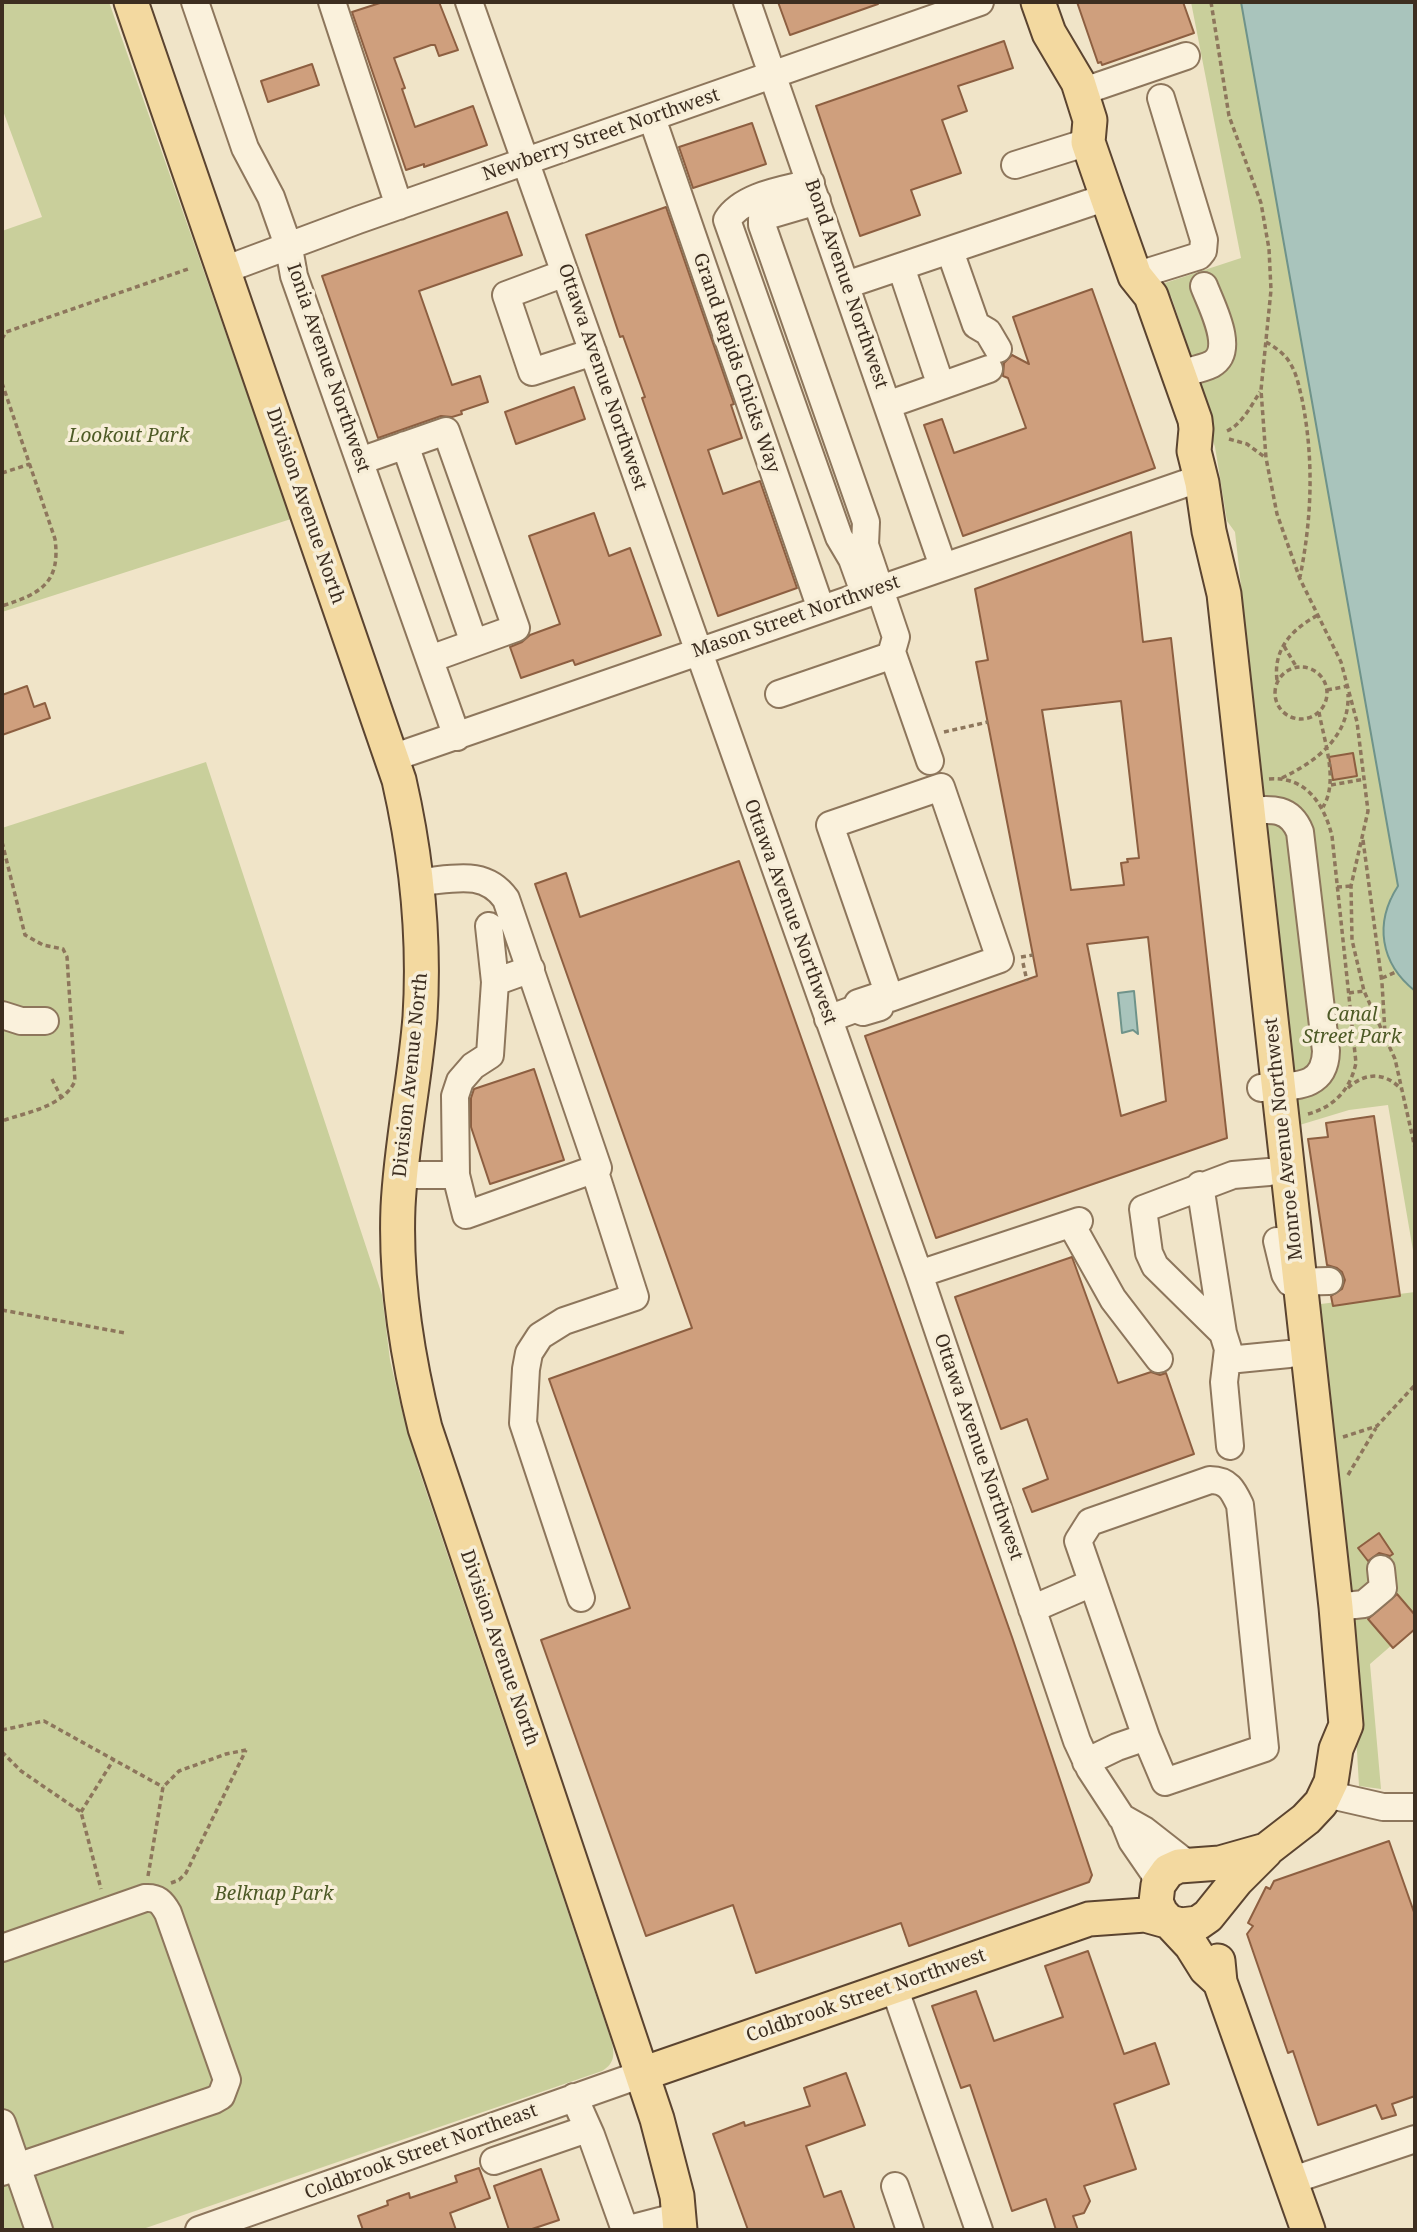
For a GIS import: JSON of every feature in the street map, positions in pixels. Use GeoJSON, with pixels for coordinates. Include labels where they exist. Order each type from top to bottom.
{"type":"FeatureCollection","features":[{"type":"Feature","properties":{"kind":"main road","name":"Division Avenue North"},"geometry":{"type":"LineString","coordinates":[[131,2],[207,269],[392,758],[404,803],[418,882],[422,957],[420,1009],[400,1175],[398,1237],[401,1301],[409,1360],[425,1428],[642,2074],[668,2157],[680,2223]]}},
{"type":"Feature","properties":{"kind":"main road","name":"Monroe Avenue Northwest"},"geometry":{"type":"LineString","coordinates":[[1038,2],[1049,33],[1072,71],[1081,92],[1090,120],[1088,142],[1135,276],[1151,296],[1196,425],[1198,464],[1207,523],[1224,594],[1226,692],[1270,1087],[1315,1282],[1346,1725],[1335,1754],[1333,1775],[1326,1794],[1313,1813],[1269,1848],[1213,1908]]}},
{"type":"Feature","properties":{"kind":"main road","name":"Monroe Avenue Northwest"},"geometry":{"type":"LineString","coordinates":[[1049,33],[1051,61],[1073,127],[1088,142]]}},
{"type":"Feature","properties":{"kind":"main road","name":"Monroe Avenue Northwest"},"geometry":{"type":"LineString","coordinates":[[1135,276],[1134,302],[1178,428],[1198,464]]}},
{"type":"Feature","properties":{"kind":"main road","name":"Monroe Avenue Northwest"},"geometry":{"type":"LineString","coordinates":[[1226,692],[1248,811],[1270,1087],[1269,1172],[1322,1650],[1327,1722],[1335,1754]]}},
{"type":"Feature","properties":{"kind":"main road","name":"Monroe Avenue Northwest"},"geometry":{"type":"LineString","coordinates":[[1158,1885],[1164,1875],[1173,1868],[1220,1863],[1269,1848]]}},
{"type":"Feature","properties":{"kind":"main road","name":"Ottawa Avenue Northwest"},"geometry":{"type":"LineString","coordinates":[[1190,1866],[1206,1873],[1213,1882],[1216,1894],[1213,1908]]}},
{"type":"Feature","properties":{"kind":"main road","name":"Coldbrook Street Northwest"},"geometry":{"type":"LineString","coordinates":[[1089,1919],[1114,1901],[1158,1885]]}},
{"type":"Feature","properties":{"kind":"main road"},"geometry":{"type":"LineString","coordinates":[[1158,1885],[1158,1907],[1191,1945],[1206,1969],[1220,1982]]}},
{"type":"Feature","properties":{"kind":"main road","name":"Coldbrook Street Northwest"},"geometry":{"type":"LineString","coordinates":[[642,2074],[1089,1919],[1138,1915],[1192,1925],[1203,1920],[1213,1908]]}},
{"type":"Feature","properties":{"kind":"main road"},"geometry":{"type":"LineString","coordinates":[[1213,1908],[1212,1924],[1220,1982],[1308,2230]]}},
{"type":"Feature","properties":{"kind":"street","name":"Ionia Avenue Northwest"},"geometry":{"type":"LineString","coordinates":[[195,2],[245,148],[271,197],[289,248],[294,276],[457,737]]}},
{"type":"Feature","properties":{"kind":"street"},"geometry":{"type":"LineString","coordinates":[[332,2],[400,206]]}},
{"type":"Feature","properties":{"kind":"street","name":"Ottawa Avenue Northwest"},"geometry":{"type":"LineString","coordinates":[[469,2],[919,1274],[1077,1741],[1086,1762],[1121,1817],[1132,1842],[1154,1873],[1158,1885]]}},
{"type":"Feature","properties":{"kind":"street","name":"Bond Avenue Northwest"},"geometry":{"type":"LineString","coordinates":[[747,2],[943,566]]}},
{"type":"Feature","properties":{"kind":"street","name":"Newberry Street Northwest"},"geometry":{"type":"LineString","coordinates":[[207,269],[289,248],[526,161],[774,76],[930,10],[979,2]]}},
{"type":"Feature","properties":{"kind":"street"},"geometry":{"type":"LineString","coordinates":[[1081,92],[1186,56]]}},
{"type":"Feature","properties":{"kind":"street"},"geometry":{"type":"LineString","coordinates":[[1135,276],[1199,256],[1204,248],[1161,98]]}},
{"type":"Feature","properties":{"kind":"street","name":"Grand Rapids Chicks Way"},"geometry":{"type":"LineString","coordinates":[[652,118],[821,608]]}},
{"type":"Feature","properties":{"kind":"street"},"geometry":{"type":"LineString","coordinates":[[1015,165],[1088,142]]}},
{"type":"Feature","properties":{"kind":"street"},"geometry":{"type":"LineString","coordinates":[[814,192],[744,203],[734,210],[727,220],[839,537],[872,591],[880,639],[893,653],[926,749]]}},
{"type":"Feature","properties":{"kind":"street"},"geometry":{"type":"LineString","coordinates":[[846,285],[1107,197]]}},
{"type":"Feature","properties":{"kind":"street"},"geometry":{"type":"LineString","coordinates":[[887,405],[941,386],[987,356],[950,251]]}},
{"type":"Feature","properties":{"kind":"street"},"geometry":{"type":"LineString","coordinates":[[901,267],[941,386]]}},
{"type":"Feature","properties":{"kind":"street"},"geometry":{"type":"LineString","coordinates":[[565,273],[506,295],[532,372],[593,352]]}},
{"type":"Feature","properties":{"kind":"street"},"geometry":{"type":"LineString","coordinates":[[1179,374],[1211,364],[1219,358],[1222,349],[1221,331],[1204,286]]}},
{"type":"Feature","properties":{"kind":"street"},"geometry":{"type":"LineString","coordinates":[[360,461],[446,431],[516,628],[430,659]]}},
{"type":"Feature","properties":{"kind":"street"},"geometry":{"type":"LineString","coordinates":[[405,445],[474,643]]}},
{"type":"Feature","properties":{"kind":"street","name":"Mason Street Northwest"},"geometry":{"type":"LineString","coordinates":[[392,758],[943,566],[1198,464]]}},
{"type":"Feature","properties":{"kind":"street"},"geometry":{"type":"LineString","coordinates":[[779,694],[893,653]]}},
{"type":"Feature","properties":{"kind":"street"},"geometry":{"type":"LineString","coordinates":[[828,1019],[855,1009],[863,1012],[880,1007],[886,999],[1000,959],[941,787],[830,825],[886,999]]}},
{"type":"Feature","properties":{"kind":"street"},"geometry":{"type":"LineString","coordinates":[[1248,811],[1282,811],[1294,821],[1300,832],[1326,1051],[1325,1064],[1317,1077],[1301,1084],[1270,1087]]}},
{"type":"Feature","properties":{"kind":"street"},"geometry":{"type":"LineString","coordinates":[[418,882],[473,878],[487,881],[498,888],[511,912],[598,1168],[466,1215],[456,1175],[455,1096],[460,1081],[473,1066],[490,1055],[495,982],[489,926]]}},
{"type":"Feature","properties":{"kind":"street"},"geometry":{"type":"LineString","coordinates":[[495,982],[531,969]]}},
{"type":"Feature","properties":{"kind":"street"},"geometry":{"type":"LineString","coordinates":[[2,1015],[21,1021],[45,1021]]}},
{"type":"Feature","properties":{"kind":"street"},"geometry":{"type":"LineString","coordinates":[[581,1598],[523,1423],[523,1388],[529,1353],[540,1336],[564,1321],[635,1297],[594,1169]]}},
{"type":"Feature","properties":{"kind":"street"},"geometry":{"type":"LineString","coordinates":[[1223,1333],[1159,1272],[1149,1253],[1143,1209],[1200,1185],[1233,1175],[1269,1172]]}},
{"type":"Feature","properties":{"kind":"street"},"geometry":{"type":"LineString","coordinates":[[400,1175],[456,1175]]}},
{"type":"Feature","properties":{"kind":"street"},"geometry":{"type":"LineString","coordinates":[[1200,1185],[1223,1333],[1228,1349],[1224,1378],[1230,1446]]}},
{"type":"Feature","properties":{"kind":"street"},"geometry":{"type":"LineString","coordinates":[[919,1274],[1075,1222],[1113,1299],[1159,1359]]}},
{"type":"Feature","properties":{"kind":"street"},"geometry":{"type":"LineString","coordinates":[[1277,1241],[1286,1278],[1292,1283],[1315,1282]]}},
{"type":"Feature","properties":{"kind":"street"},"geometry":{"type":"LineString","coordinates":[[1228,1360],[1289,1354]]}},
{"type":"Feature","properties":{"kind":"street"},"geometry":{"type":"LineString","coordinates":[[1210,1480],[1221,1480],[1234,1491],[1240,1505],[1265,1748],[1165,1782],[1146,1737],[1092,1583],[1078,1541],[1090,1522],[1210,1480]]}},
{"type":"Feature","properties":{"kind":"street"},"geometry":{"type":"LineString","coordinates":[[1336,1607],[1378,1601],[1383,1588],[1381,1569]]}},
{"type":"Feature","properties":{"kind":"street"},"geometry":{"type":"LineString","coordinates":[[1032,1609],[1092,1583]]}},
{"type":"Feature","properties":{"kind":"street"},"geometry":{"type":"LineString","coordinates":[[1086,1762],[1146,1737]]}},
{"type":"Feature","properties":{"kind":"street"},"geometry":{"type":"LineString","coordinates":[[1326,1794],[1383,1807],[1415,1807]]}},
{"type":"Feature","properties":{"kind":"street","name":"Ottawa Avenue Northwest"},"geometry":{"type":"LineString","coordinates":[[1121,1817],[1144,1830],[1190,1866]]}},
{"type":"Feature","properties":{"kind":"street"},"geometry":{"type":"LineString","coordinates":[[2,1948],[145,1898],[152,1897],[159,1901],[168,1913],[227,2080],[221,2096],[214,2101],[9,2169]]}},
{"type":"Feature","properties":{"kind":"street"},"geometry":{"type":"LineString","coordinates":[[894,1987],[979,2230]]}},
{"type":"Feature","properties":{"kind":"street","name":"Coldbrook Street Northeast"},"geometry":{"type":"LineString","coordinates":[[199,2230],[642,2074]]}},
{"type":"Feature","properties":{"kind":"street"},"geometry":{"type":"LineString","coordinates":[[574,2097],[625,2230],[680,2223]]}},
{"type":"Feature","properties":{"kind":"street"},"geometry":{"type":"LineString","coordinates":[[508,2121],[520,2153]]}},
{"type":"Feature","properties":{"kind":"street"},"geometry":{"type":"LineString","coordinates":[[2,2123],[9,2169],[39,2230]]}},
{"type":"Feature","properties":{"kind":"street"},"geometry":{"type":"LineString","coordinates":[[495,2161],[587,2129]]}},
{"type":"Feature","properties":{"kind":"street"},"geometry":{"type":"LineString","coordinates":[[1290,2181],[1415,2139]]}},
{"type":"Feature","properties":{"kind":"street"},"geometry":{"type":"LineString","coordinates":[[895,2186],[911,2230]]}},
{"type":"Feature","properties":{"kind":"path"},"geometry":{"type":"LineString","coordinates":[[1211,2],[1229,116],[1261,204],[1269,249],[1271,290],[1261,390],[1266,458],[1277,514],[1300,579],[1341,662],[1357,723],[1368,811],[1351,886],[1352,940],[1364,991],[1395,1059],[1415,1149]]}},
{"type":"Feature","properties":{"kind":"path"},"geometry":{"type":"LineString","coordinates":[[2,339],[6,332],[207,269]]}},
{"type":"Feature","properties":{"kind":"path"},"geometry":{"type":"LineString","coordinates":[[1266,342],[1290,363],[1298,381],[1304,410],[1311,460],[1311,498],[1309,531],[1300,579]]}},
{"type":"Feature","properties":{"kind":"path"},"geometry":{"type":"LineString","coordinates":[[2,383],[55,539],[57,562],[51,578],[37,593],[2,606]]}},
{"type":"Feature","properties":{"kind":"path"},"geometry":{"type":"LineString","coordinates":[[1227,431],[1243,418],[1261,390]]}},
{"type":"Feature","properties":{"kind":"path"},"geometry":{"type":"LineString","coordinates":[[1229,439],[1247,444],[1266,458]]}},
{"type":"Feature","properties":{"kind":"path"},"geometry":{"type":"LineString","coordinates":[[2,474],[30,464]]}},
{"type":"Feature","properties":{"kind":"path"},"geometry":{"type":"LineString","coordinates":[[1277,682],[1283,675],[1297,668],[1313,670],[1327,690],[1327,698],[1319,712],[1303,719],[1286,715],[1275,700],[1278,656],[1283,645],[1302,623],[1318,615]]}},
{"type":"Feature","properties":{"kind":"path"},"geometry":{"type":"LineString","coordinates":[[1283,645],[1297,668]]}},
{"type":"Feature","properties":{"kind":"path"},"geometry":{"type":"LineString","coordinates":[[1327,690],[1348,686]]}},
{"type":"Feature","properties":{"kind":"path"},"geometry":{"type":"LineString","coordinates":[[1282,778],[1311,762],[1326,750],[1336,737],[1349,705],[1348,686]]}},
{"type":"Feature","properties":{"kind":"path"},"geometry":{"type":"LineString","coordinates":[[1319,712],[1331,785],[1329,797],[1323,807]]}},
{"type":"Feature","properties":{"kind":"path"},"geometry":{"type":"LineString","coordinates":[[926,749],[988,722]]}},
{"type":"Feature","properties":{"kind":"path"},"geometry":{"type":"LineString","coordinates":[[1331,785],[1365,779]]}},
{"type":"Feature","properties":{"kind":"path"},"geometry":{"type":"LineString","coordinates":[[1363,838],[1382,978],[1386,1038]]}},
{"type":"Feature","properties":{"kind":"path"},"geometry":{"type":"LineString","coordinates":[[2,842],[25,934],[43,945],[63,949],[67,957],[75,1081],[70,1092],[62,1099],[2,1121]]}},
{"type":"Feature","properties":{"kind":"path"},"geometry":{"type":"LineString","coordinates":[[1337,887],[1351,886]]}},
{"type":"Feature","properties":{"kind":"path"},"geometry":{"type":"LineString","coordinates":[[1022,957],[1027,981]]}},
{"type":"Feature","properties":{"kind":"path"},"geometry":{"type":"LineString","coordinates":[[1382,978],[1396,972]]}},
{"type":"Feature","properties":{"kind":"path"},"geometry":{"type":"LineString","coordinates":[[1349,993],[1364,991]]}},
{"type":"Feature","properties":{"kind":"path"},"geometry":{"type":"LineString","coordinates":[[1345,1090],[1357,1079],[1369,1075],[1383,1076],[1394,1081],[1403,1091]]}},
{"type":"Feature","properties":{"kind":"path"},"geometry":{"type":"LineString","coordinates":[[52,1079],[62,1099]]}},
{"type":"Feature","properties":{"kind":"path"},"geometry":{"type":"LineString","coordinates":[[2,1310],[125,1333]]}},
{"type":"Feature","properties":{"kind":"path"},"geometry":{"type":"LineString","coordinates":[[1344,1480],[1377,1426],[1415,1385]]}},
{"type":"Feature","properties":{"kind":"path"},"geometry":{"type":"LineString","coordinates":[[1415,1421],[1415,1441]]}},
{"type":"Feature","properties":{"kind":"path"},"geometry":{"type":"LineString","coordinates":[[1340,1437],[1377,1426]]}},
{"type":"Feature","properties":{"kind":"path"},"geometry":{"type":"LineString","coordinates":[[2,1730],[44,1721],[163,1787]]}},
{"type":"Feature","properties":{"kind":"path"},"geometry":{"type":"LineString","coordinates":[[155,1880],[147,1882],[163,1787],[179,1771],[226,1754],[246,1750],[186,1874],[169,1884],[162,1881]]}},
{"type":"Feature","properties":{"kind":"path"},"geometry":{"type":"LineString","coordinates":[[2,1752],[21,1770],[81,1812],[104,1897]]}},
{"type":"Feature","properties":{"kind":"path"},"geometry":{"type":"LineString","coordinates":[[81,1812],[114,1759]]}},
{"type":"Feature","properties":{"kind":"green space","name":"Lookout Park"},"geometry":{"type":"Polygon","coordinates":[[[2,2],[109,2],[291,519],[2,612],[2,231],[42,217],[2,108],[2,2]]]}},
{"type":"Feature","properties":{"kind":"green space","name":"Canal Street Park"},"geometry":{"type":"Polygon","coordinates":[[[1191,2],[1241,2],[1398,886],[1390,898],[1405,983],[1415,991],[1415,1262],[1388,1105],[1349,1110],[1293,1127],[1292,1055],[1270,842],[1262,839],[1257,789],[1263,784],[1235,532],[1227,521],[1215,447],[1182,349],[1186,340],[1171,296],[1161,291],[1159,285],[1241,258],[1191,2]]]}},
{"type":"Feature","properties":{"kind":"green space","name":"Belknap Park"},"geometry":{"type":"Polygon","coordinates":[[[206,762],[382,1295],[390,1360],[419,1470],[610,2037],[613,2057],[602,2071],[140,2230],[2,2230],[2,828],[206,762]]]}},
{"type":"Feature","properties":{"kind":"green space"},"geometry":{"type":"Polygon","coordinates":[[[1415,1292],[1415,1625],[1370,1664],[1381,1789],[1359,1786],[1350,1631],[1313,1305],[1415,1292]]]}},
{"type":"Feature","properties":{"kind":"water"},"geometry":{"type":"Polygon","coordinates":[[[1241,2],[1415,2],[1415,991],[1394,968],[1384,942],[1386,914],[1398,886],[1241,2]]]}},
{"type":"Feature","properties":{"kind":"water"},"geometry":{"type":"Polygon","coordinates":[[[1134,991],[1138,1034],[1133,1030],[1122,1033],[1118,993],[1134,991]]]}},
{"type":"Feature","properties":{"kind":"building"},"geometry":{"type":"Polygon","coordinates":[[[383,2],[439,2],[458,50],[439,56],[435,45],[431,45],[394,58],[415,127],[473,106],[487,145],[424,167],[424,164],[406,170],[352,12],[383,2]]]}},
{"type":"Feature","properties":{"kind":"building"},"geometry":{"type":"Polygon","coordinates":[[[778,2],[878,2],[878,4],[790,35],[778,2]]]}},
{"type":"Feature","properties":{"kind":"building"},"geometry":{"type":"Polygon","coordinates":[[[1077,2],[1183,2],[1194,33],[1102,65],[1101,62],[1098,63],[1077,2]]]}},
{"type":"Feature","properties":{"kind":"building"},"geometry":{"type":"Polygon","coordinates":[[[1004,41],[1013,68],[958,86],[967,111],[942,120],[961,173],[911,190],[920,215],[860,236],[816,106],[1004,41]]]}},
{"type":"Feature","properties":{"kind":"building"},"geometry":{"type":"Polygon","coordinates":[[[312,64],[319,85],[268,102],[261,81],[312,64]]]}},
{"type":"Feature","properties":{"kind":"building"},"geometry":{"type":"Polygon","coordinates":[[[752,123],[766,164],[693,188],[679,147],[752,123]]]}},
{"type":"Feature","properties":{"kind":"building"},"geometry":{"type":"Polygon","coordinates":[[[666,207],[734,404],[731,405],[742,438],[708,450],[723,494],[760,481],[797,588],[718,616],[642,398],[645,397],[623,336],[620,337],[586,235],[666,207]]]}},
{"type":"Feature","properties":{"kind":"building"},"geometry":{"type":"Polygon","coordinates":[[[507,212],[522,255],[419,291],[452,385],[480,376],[488,402],[461,411],[462,414],[441,416],[378,438],[322,276],[507,212]]]}},
{"type":"Feature","properties":{"kind":"building"},"geometry":{"type":"Polygon","coordinates":[[[1092,289],[1155,468],[963,536],[924,425],[942,419],[954,453],[1026,428],[1008,378],[1003,376],[1004,363],[1012,355],[1029,364],[1013,317],[1092,289]]]}},
{"type":"Feature","properties":{"kind":"building"},"geometry":{"type":"Polygon","coordinates":[[[574,387],[585,419],[516,444],[505,412],[574,387]]]}},
{"type":"Feature","properties":{"kind":"building"},"geometry":{"type":"Polygon","coordinates":[[[594,513],[609,556],[630,548],[661,635],[575,665],[573,660],[521,678],[510,647],[530,635],[560,624],[529,536],[594,513]]]}},
{"type":"Feature","properties":{"kind":"building"},"geometry":{"type":"Polygon","coordinates":[[[1131,532],[1143,642],[1171,638],[1227,1138],[936,1238],[865,1036],[1037,976],[976,662],[988,660],[975,589],[1131,532]],[[1121,701],[1042,710],[1071,890],[1124,885],[1121,863],[1128,862],[1127,859],[1139,858],[1121,701]],[[1148,937],[1087,944],[1121,1116],[1166,1101],[1148,937]]]}},
{"type":"Feature","properties":{"kind":"building"},"geometry":{"type":"Polygon","coordinates":[[[27,686],[34,707],[45,703],[50,718],[2,735],[2,695],[27,686]]]}},
{"type":"Feature","properties":{"kind":"building"},"geometry":{"type":"Polygon","coordinates":[[[1353,753],[1357,776],[1333,780],[1329,757],[1353,753]]]}},
{"type":"Feature","properties":{"kind":"building"},"geometry":{"type":"Polygon","coordinates":[[[739,861],[1012,1637],[1092,1875],[1089,1882],[909,1946],[901,1923],[756,1973],[733,1905],[646,1936],[541,1640],[630,1608],[549,1379],[692,1328],[535,884],[566,873],[580,917],[739,861]]]}},
{"type":"Feature","properties":{"kind":"building"},"geometry":{"type":"Polygon","coordinates":[[[534,1069],[564,1160],[490,1184],[471,1127],[471,1098],[474,1089],[534,1069]]]}},
{"type":"Feature","properties":{"kind":"building"},"geometry":{"type":"Polygon","coordinates":[[[1374,1116],[1400,1296],[1333,1306],[1331,1296],[1342,1289],[1345,1280],[1342,1272],[1327,1265],[1308,1139],[1328,1137],[1326,1123],[1374,1116]]]}},
{"type":"Feature","properties":{"kind":"building"},"geometry":{"type":"Polygon","coordinates":[[[1072,1257],[1118,1383],[1151,1372],[1160,1375],[1166,1373],[1194,1454],[1032,1512],[1023,1489],[1048,1479],[1027,1419],[1001,1429],[955,1297],[1072,1257]]]}},
{"type":"Feature","properties":{"kind":"building"},"geometry":{"type":"Polygon","coordinates":[[[1379,1533],[1393,1554],[1390,1556],[1379,1553],[1368,1561],[1358,1548],[1379,1533]]]}},
{"type":"Feature","properties":{"kind":"building"},"geometry":{"type":"Polygon","coordinates":[[[1397,1594],[1415,1615],[1415,1629],[1393,1648],[1368,1619],[1397,1594]]]}},
{"type":"Feature","properties":{"kind":"building"},"geometry":{"type":"Polygon","coordinates":[[[1389,1841],[1415,1915],[1415,2096],[1392,2104],[1396,2115],[1382,2119],[1376,2105],[1318,2125],[1293,2051],[1288,2053],[1247,1934],[1253,1926],[1248,1923],[1266,1887],[1270,1889],[1274,1881],[1389,1841]]]}},
{"type":"Feature","properties":{"kind":"building"},"geometry":{"type":"Polygon","coordinates":[[[1088,1951],[1124,2054],[1155,2043],[1169,2084],[1114,2104],[1136,2169],[1084,2186],[1090,2201],[1084,2213],[1073,2216],[1078,2230],[1056,2230],[1046,2199],[1012,2211],[970,2085],[961,2088],[932,2006],[976,1991],[994,2041],[1063,2017],[1045,1966],[1088,1951]]]}},
{"type":"Feature","properties":{"kind":"building"},"geometry":{"type":"Polygon","coordinates":[[[846,2073],[865,2125],[806,2146],[824,2197],[841,2191],[855,2230],[748,2230],[713,2134],[744,2122],[745,2126],[810,2106],[804,2088],[846,2073]]]}},
{"type":"Feature","properties":{"kind":"building"},"geometry":{"type":"Polygon","coordinates":[[[479,2168],[490,2198],[450,2213],[456,2230],[363,2230],[358,2216],[388,2205],[387,2201],[409,2193],[410,2198],[457,2182],[455,2176],[479,2168]]]}},
{"type":"Feature","properties":{"kind":"building"},"geometry":{"type":"Polygon","coordinates":[[[541,2169],[559,2220],[529,2230],[509,2230],[494,2186],[541,2169]]]}}]}
